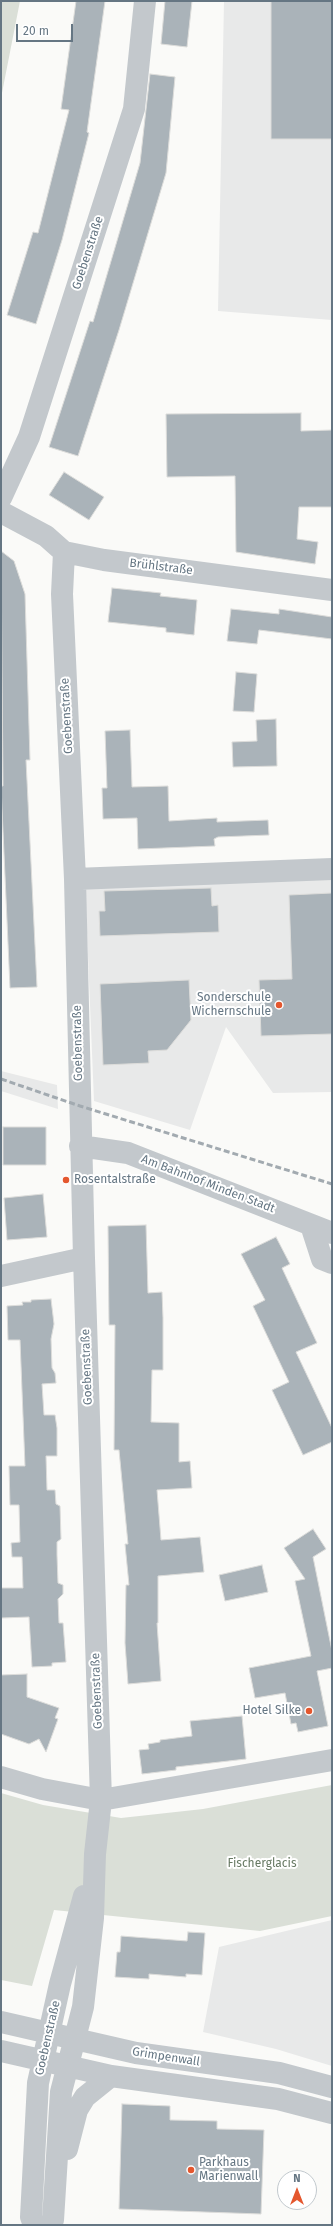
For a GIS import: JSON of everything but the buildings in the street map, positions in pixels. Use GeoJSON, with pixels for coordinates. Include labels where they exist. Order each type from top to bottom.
{"type":"FeatureCollection","features":[{"type":"Feature","properties":{"kind":"street","name":"Goebenstraße"},"geometry":{"type":"LineString","coordinates":[[1,498],[29,437],[134,109],[145,1]]}},
{"type":"Feature","properties":{"kind":"street"},"geometry":{"type":"LineString","coordinates":[[1,512],[46,536],[64,552]]}},
{"type":"Feature","properties":{"kind":"street","name":"Goebenstraße"},"geometry":{"type":"LineString","coordinates":[[50,2225],[53,2220],[59,2107],[67,2067],[83,2006],[93,1918],[95,1854],[101,1800],[80,1146],[75,879],[62,594],[64,552]]}},
{"type":"Feature","properties":{"kind":"street","name":"Brühlstraße"},"geometry":{"type":"LineString","coordinates":[[64,552],[104,560],[332,590]]}},
{"type":"Feature","properties":{"kind":"street"},"geometry":{"type":"LineString","coordinates":[[75,879],[332,869]]}},
{"type":"Feature","properties":{"kind":"street","name":"Am Bahnhof Minden Stadt"},"geometry":{"type":"LineString","coordinates":[[80,1146],[128,1153],[332,1233]]}},
{"type":"Feature","properties":{"kind":"street"},"geometry":{"type":"LineString","coordinates":[[311,1225],[322,1260],[332,1263]]}},
{"type":"Feature","properties":{"kind":"street"},"geometry":{"type":"LineString","coordinates":[[1,1276],[84,1258]]}},
{"type":"Feature","properties":{"kind":"street"},"geometry":{"type":"LineString","coordinates":[[1,1777],[42,1789],[101,1800],[332,1760]]}},
{"type":"Feature","properties":{"kind":"street","name":"Goebenstraße"},"geometry":{"type":"LineString","coordinates":[[34,2225],[31,2217],[38,2083],[42,2061],[95,1854]]}},
{"type":"Feature","properties":{"kind":"street","name":"Grimpenwall"},"geometry":{"type":"LineString","coordinates":[[1,2022],[74,2040],[136,2053],[279,2073],[332,2087]]}},
{"type":"Feature","properties":{"kind":"street"},"geometry":{"type":"LineString","coordinates":[[1,2051],[111,2076],[278,2099],[332,2113]]}},
{"type":"Feature","properties":{"kind":"street"},"geometry":{"type":"LineString","coordinates":[[54,2201],[77,2110],[85,2097],[111,2076]]}},
{"type":"Feature","properties":{"kind":"shaded area"},"geometry":{"type":"Polygon","coordinates":[[[224,1],[332,1],[332,320],[218,311],[224,1]]]}},
{"type":"Feature","properties":{"kind":"shaded area","name":"Sonderschule Wichernschule"},"geometry":{"type":"Polygon","coordinates":[[[332,876],[332,1092],[273,1093],[226,1027],[190,1130],[94,1101],[85,884],[332,876]]]}},
{"type":"Feature","properties":{"kind":"shaded area"},"geometry":{"type":"Polygon","coordinates":[[[1,1071],[57,1085],[58,1109],[1,1091],[1,1071]]]}},
{"type":"Feature","properties":{"kind":"shaded area"},"geometry":{"type":"Polygon","coordinates":[[[332,1920],[332,2066],[276,2049],[203,2032],[219,1947],[332,1920]]]}},
{"type":"Feature","properties":{"kind":"green space"},"geometry":{"type":"Polygon","coordinates":[[[1,1],[20,1],[1,98],[1,1]]]}},
{"type":"Feature","properties":{"kind":"green space","name":"Fischerglacis"},"geometry":{"type":"Polygon","coordinates":[[[332,1785],[332,1916],[260,1931],[54,1910],[32,1986],[1,1980],[1,1793],[43,1805],[121,1818],[203,1809],[332,1785]]]}},
{"type":"Feature","properties":{"kind":"railway"},"geometry":{"type":"LineString","coordinates":[[1,1079],[80,1106],[332,1184]]}},
{"type":"Feature","properties":{"kind":"place","name":"Sonderschule Wichernschule"},"geometry":{"type":"Point","coordinates":[279,1005]}},
{"type":"Feature","properties":{"kind":"place","name":"Rosentalstraße"},"geometry":{"type":"Point","coordinates":[66,1180]}},
{"type":"Feature","properties":{"kind":"place","name":"Hotel Silke"},"geometry":{"type":"Point","coordinates":[309,1711]}},
{"type":"Feature","properties":{"kind":"place","name":"Parkhaus Marienwall"},"geometry":{"type":"Point","coordinates":[191,2170]}}]}
